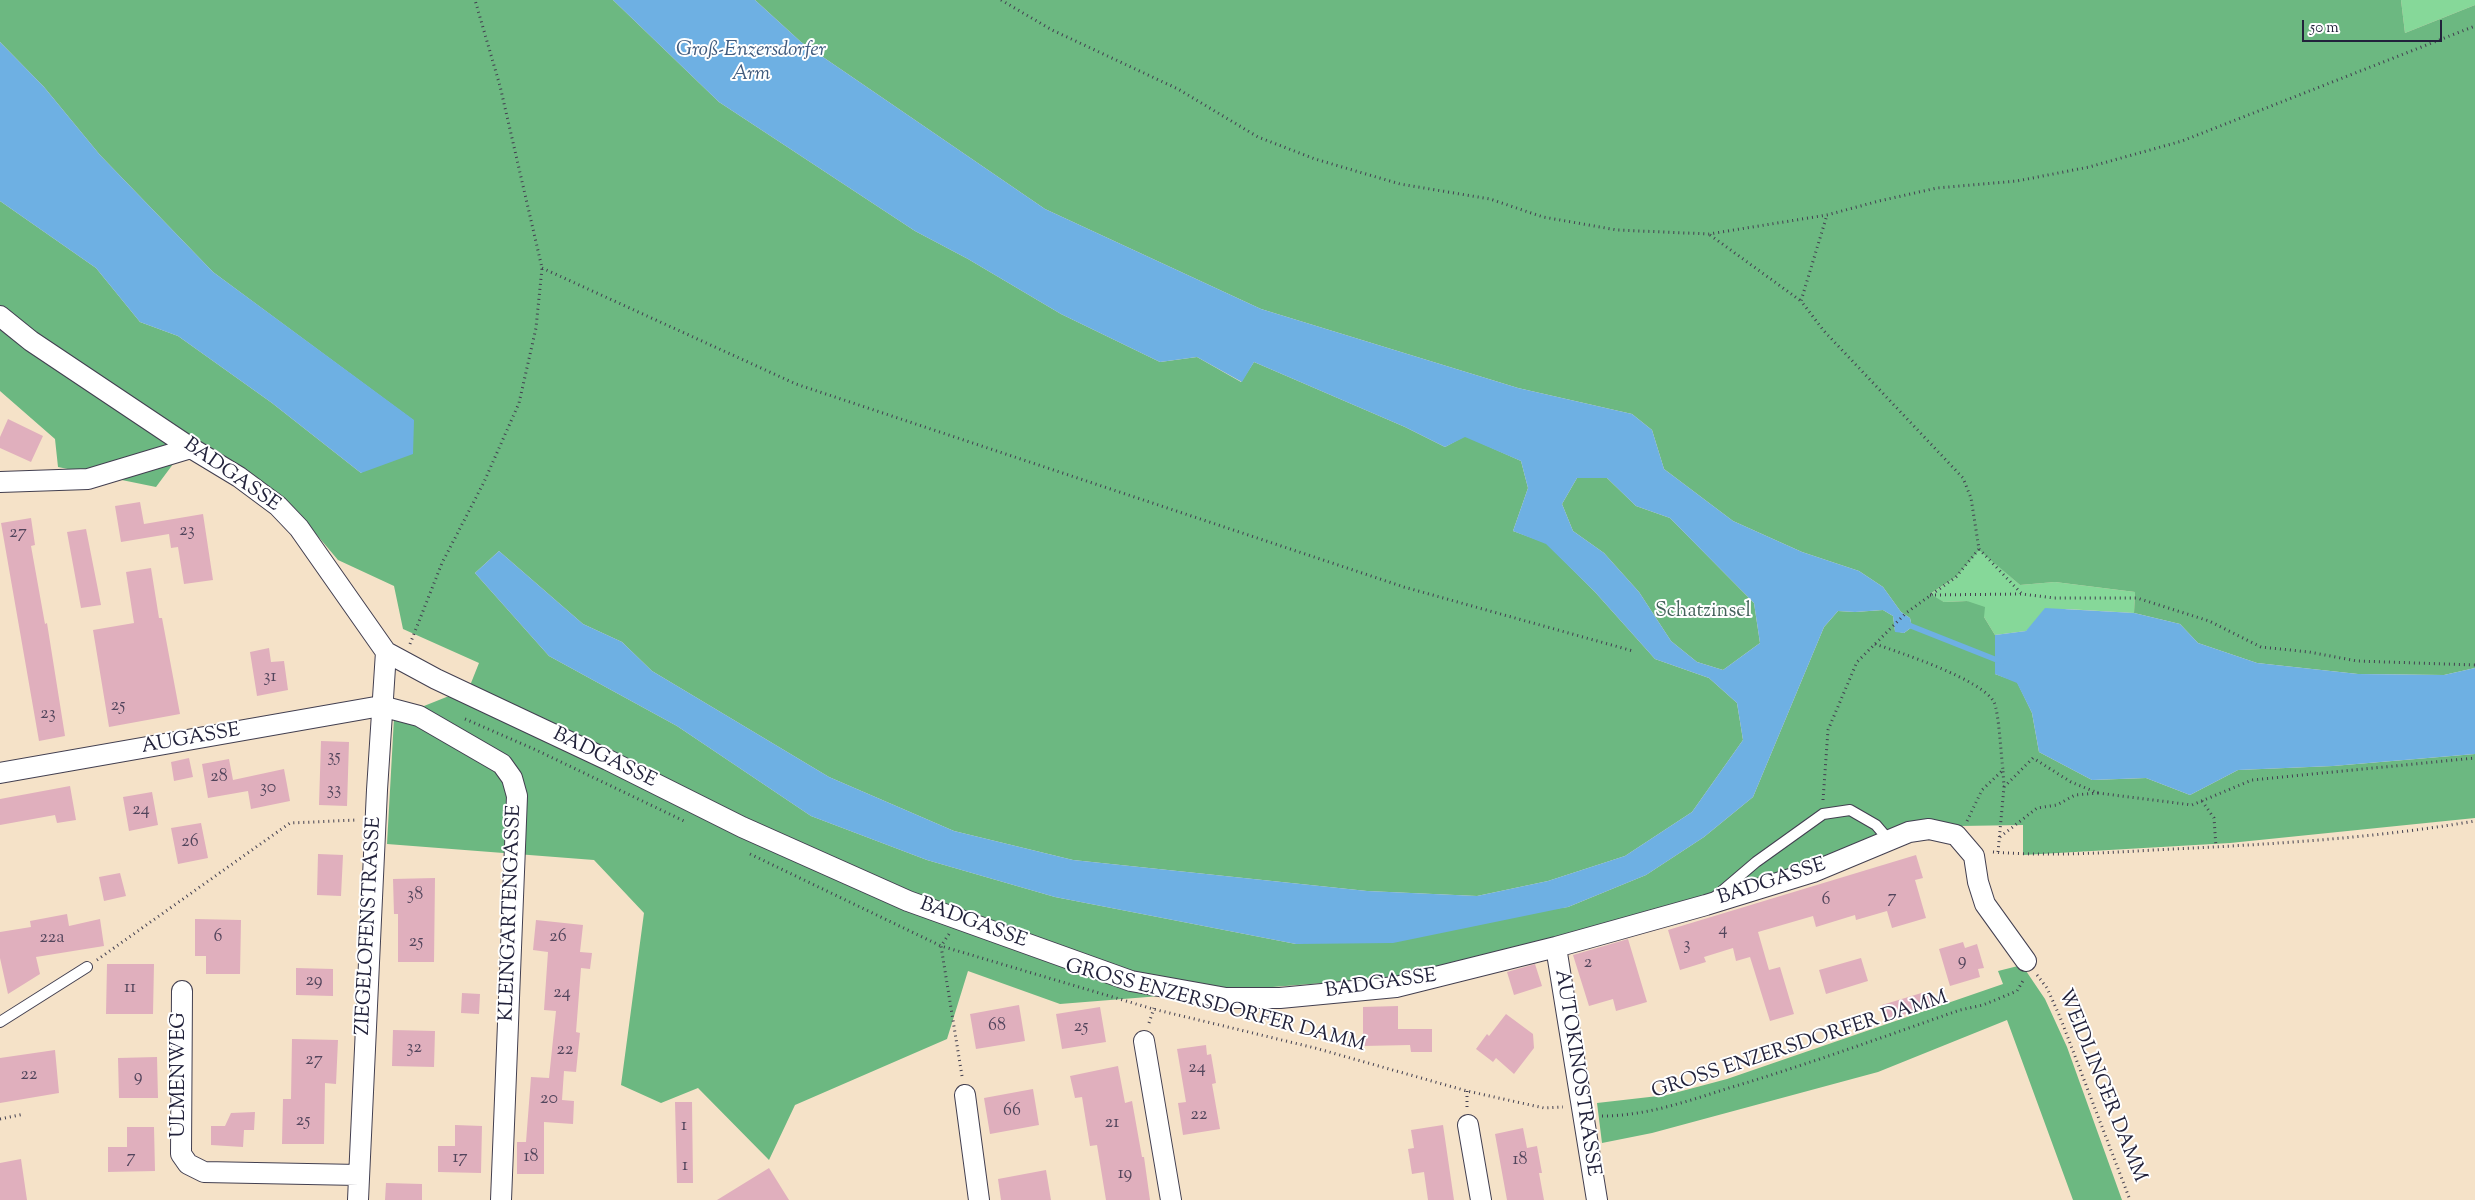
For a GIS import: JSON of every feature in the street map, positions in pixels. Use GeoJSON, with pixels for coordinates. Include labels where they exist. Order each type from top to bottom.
{"type":"FeatureCollection","features":[{"type":"Feature","properties":{"kind":"street","name":"BADGASSE"},"geometry":{"type":"LineString","coordinates":[[0,316],[31,341],[191,448],[239,477],[278,506],[299,528],[395,656],[436,679],[608,760],[742,827],[908,901],[1131,981],[1176,991],[1226,998],[1280,998],[1396,987],[1556,947],[1706,905],[1813,872],[1888,839],[1909,832],[1929,829],[1956,835]]}},
{"type":"Feature","properties":{"kind":"street"},"geometry":{"type":"LineString","coordinates":[[0,482],[88,479],[191,448]]}},
{"type":"Feature","properties":{"kind":"street","name":"ZIEGELOFENSTRASSE"},"geometry":{"type":"LineString","coordinates":[[358,1200],[381,706],[395,656]]}},
{"type":"Feature","properties":{"kind":"street","name":"AUGASSE"},"geometry":{"type":"LineString","coordinates":[[0,774],[381,706]]}},
{"type":"Feature","properties":{"kind":"street","name":"KLEINGARTENGASSE"},"geometry":{"type":"LineString","coordinates":[[381,706],[419,716],[502,764],[512,778],[517,796],[501,1200]]}},
{"type":"Feature","properties":{"kind":"street"},"geometry":{"type":"LineString","coordinates":[[1956,835],[1974,856],[1978,882],[1985,904],[2026,961]]}},
{"type":"Feature","properties":{"kind":"street","name":"AUTOKINOSTRASSE"},"geometry":{"type":"LineString","coordinates":[[1556,947],[1597,1200]]}},
{"type":"Feature","properties":{"kind":"street","name":"ULMENWEG"},"geometry":{"type":"LineString","coordinates":[[182,992],[181,1154],[188,1164],[204,1172],[358,1175]]}},
{"type":"Feature","properties":{"kind":"street"},"geometry":{"type":"LineString","coordinates":[[1144,1041],[1171,1200]]}},
{"type":"Feature","properties":{"kind":"street"},"geometry":{"type":"LineString","coordinates":[[965,1096],[979,1200]]}},
{"type":"Feature","properties":{"kind":"street"},"geometry":{"type":"LineString","coordinates":[[1468,1125],[1481,1200]]}},
{"type":"Feature","properties":{"kind":"lane"},"geometry":{"type":"LineString","coordinates":[[1706,905],[1756,862],[1822,814],[1850,810],[1876,826],[1888,839]]}},
{"type":"Feature","properties":{"kind":"lane"},"geometry":{"type":"LineString","coordinates":[[0,1022],[87,967]]}},
{"type":"Feature","properties":{"kind":"path"},"geometry":{"type":"LineString","coordinates":[[395,656],[484,482],[519,403],[536,328],[542,268],[500,86],[475,0]]}},
{"type":"Feature","properties":{"kind":"path"},"geometry":{"type":"LineString","coordinates":[[1000,0],[1052,30],[1178,89],[1258,137],[1315,159],[1400,184],[1490,198],[1542,217],[1617,230],[1709,234],[1827,215],[1937,188],[2017,180],[2088,167],[2182,141],[2475,26]]}},
{"type":"Feature","properties":{"kind":"path"},"geometry":{"type":"LineString","coordinates":[[1802,301],[1827,215]]}},
{"type":"Feature","properties":{"kind":"path"},"geometry":{"type":"LineString","coordinates":[[1709,234],[1802,301],[1824,332],[1963,478],[1971,498],[1979,549],[2022,594]]}},
{"type":"Feature","properties":{"kind":"path"},"geometry":{"type":"LineString","coordinates":[[542,268],[796,384],[1404,588],[1633,651]]}},
{"type":"Feature","properties":{"kind":"path"},"geometry":{"type":"LineString","coordinates":[[1822,814],[1828,730],[1857,662],[1906,613],[1929,594],[1956,577],[1979,549]]}},
{"type":"Feature","properties":{"kind":"path"},"geometry":{"type":"LineString","coordinates":[[1929,594],[2022,594],[2054,598],[2137,598],[2209,621],[2261,647],[2308,652],[2357,661],[2475,665]]}},
{"type":"Feature","properties":{"kind":"path"},"geometry":{"type":"LineString","coordinates":[[1875,644],[1918,658],[1982,688],[1994,703],[2004,787],[1998,852]]}},
{"type":"Feature","properties":{"kind":"path"},"geometry":{"type":"LineString","coordinates":[[461,717],[534,749],[693,826]]}},
{"type":"Feature","properties":{"kind":"path"},"geometry":{"type":"LineString","coordinates":[[2004,787],[2033,758],[2071,782],[2098,793]]}},
{"type":"Feature","properties":{"kind":"path"},"geometry":{"type":"LineString","coordinates":[[2000,836],[2037,808],[2057,805],[2075,795],[2098,793],[2192,805],[2252,780],[2475,758]]}},
{"type":"Feature","properties":{"kind":"path"},"geometry":{"type":"LineString","coordinates":[[1956,835],[1968,820],[1982,790],[2003,770]]}},
{"type":"Feature","properties":{"kind":"path"},"geometry":{"type":"LineString","coordinates":[[2202,801],[2214,818],[2216,847]]}},
{"type":"Feature","properties":{"kind":"path"},"geometry":{"type":"LineString","coordinates":[[87,967],[290,823],[375,819]]}},
{"type":"Feature","properties":{"kind":"path"},"geometry":{"type":"LineString","coordinates":[[1974,856],[1984,851],[2033,855],[2216,847],[2413,831],[2475,821]]}},
{"type":"Feature","properties":{"kind":"path","name":"GROSS ENZERSDORFER DAMM"},"geometry":{"type":"LineString","coordinates":[[746,852],[941,946],[1153,1009],[1315,1048],[1467,1091],[1544,1108],[1571,1106],[1592,1116],[1616,1116],[1673,1105],[1780,1073],[1960,1010],[1983,1005],[2017,991],[2025,977],[2026,961]]}},
{"type":"Feature","properties":{"kind":"path"},"geometry":{"type":"LineString","coordinates":[[958,919],[941,946],[965,1096]]}},
{"type":"Feature","properties":{"kind":"path","name":"WEIDLINGER DAMM"},"geometry":{"type":"LineString","coordinates":[[2026,961],[2047,988],[2130,1200]]}},
{"type":"Feature","properties":{"kind":"path"},"geometry":{"type":"LineString","coordinates":[[1144,1041],[1153,1009],[1176,991]]}},
{"type":"Feature","properties":{"kind":"path"},"geometry":{"type":"LineString","coordinates":[[0,1120],[24,1114]]}},
{"type":"Feature","properties":{"kind":"green space"},"geometry":{"type":"Polygon","coordinates":[[[0,0],[613,0],[719,102],[915,231],[968,259],[1061,314],[1160,362],[1197,357],[1241,382],[1254,362],[1405,427],[1445,447],[1465,436],[1521,461],[1528,488],[1513,531],[1546,543],[1595,592],[1655,659],[1709,678],[1737,703],[1743,740],[1692,812],[1625,856],[1548,881],[1477,896],[1367,891],[1073,860],[954,831],[829,777],[652,671],[622,642],[583,624],[499,551],[475,573],[549,656],[677,726],[811,816],[927,860],[1055,897],[1296,944],[1568,907],[1646,875],[1704,837],[1753,797],[1824,627],[1838,611],[1883,610],[1893,616],[1895,631],[1904,633],[1912,627],[1910,618],[1901,612],[1883,587],[1859,571],[1802,552],[1733,521],[1664,469],[1652,430],[1632,414],[1518,388],[1261,309],[1045,209],[801,42],[755,0],[2401,0],[2405,33],[2475,5],[2475,668],[2444,675],[2358,674],[2257,663],[2198,643],[2180,624],[2134,613],[2135,592],[2055,582],[2020,585],[1979,550],[1956,577],[1930,594],[1944,602],[1967,601],[1985,607],[1984,617],[1995,635],[1995,674],[2017,682],[2032,713],[2039,752],[2092,780],[2146,778],[2190,795],[2238,770],[2333,766],[2475,754],[2475,818],[2230,843],[2023,855],[2023,825],[1897,827],[1830,861],[1687,904],[1398,977],[1060,1004],[968,971],[947,1039],[795,1105],[769,1160],[698,1088],[661,1103],[621,1085],[644,913],[594,860],[387,844],[394,718],[469,688],[479,663],[403,629],[394,586],[338,560],[295,509],[242,469],[179,456],[156,487],[58,467],[55,439],[0,391],[0,201],[96,268],[140,322],[178,336],[272,403],[361,473],[413,420],[213,272],[100,155],[44,87],[0,42],[0,0]]]}},
{"type":"Feature","properties":{"kind":"green space"},"geometry":{"type":"Polygon","coordinates":[[[2401,0],[2475,0],[2475,5],[2405,33],[2401,0]]]}},
{"type":"Feature","properties":{"kind":"green space","name":"Schatzinsel"},"geometry":{"type":"Polygon","coordinates":[[[1577,478],[1607,478],[1636,506],[1670,518],[1754,603],[1760,643],[1723,670],[1697,662],[1671,641],[1639,592],[1604,553],[1573,531],[1562,504],[1577,478]]]}},
{"type":"Feature","properties":{"kind":"green space"},"geometry":{"type":"Polygon","coordinates":[[[1979,549],[2020,585],[2055,582],[2135,592],[2134,613],[2066,609],[2026,631],[1995,635],[1984,617],[1967,601],[1944,602],[1929,595],[1956,577],[1979,549]]]}},
{"type":"Feature","properties":{"kind":"green space"},"geometry":{"type":"Polygon","coordinates":[[[2022,965],[2045,999],[2067,1047],[2122,1200],[2073,1200],[2007,1020],[1878,1072],[1652,1133],[1602,1143],[1597,1103],[1667,1095],[1727,1079],[2003,984],[1998,971],[2022,965]]]}},
{"type":"Feature","properties":{"kind":"water","name":"Groß-Enzersdorfer Arm"},"geometry":{"type":"Polygon","coordinates":[[[613,0],[755,0],[801,42],[1045,209],[1261,309],[1518,388],[1632,414],[1652,430],[1664,469],[1733,521],[1802,552],[1859,571],[1883,587],[1901,612],[1910,618],[1912,627],[1904,633],[1895,632],[1893,616],[1883,610],[1838,611],[1824,627],[1753,797],[1704,837],[1646,875],[1568,907],[1393,943],[1296,944],[1055,897],[927,860],[811,816],[677,726],[549,656],[475,573],[499,551],[583,624],[622,642],[652,671],[829,777],[954,831],[1073,860],[1367,891],[1477,896],[1548,881],[1625,856],[1692,812],[1743,740],[1737,703],[1709,678],[1655,659],[1595,592],[1546,544],[1513,531],[1528,488],[1521,461],[1465,437],[1445,447],[1405,427],[1254,362],[1242,382],[1197,357],[1160,362],[1061,314],[968,259],[915,231],[719,102],[613,0]],[[1577,478],[1562,504],[1573,531],[1604,553],[1639,592],[1671,641],[1697,662],[1723,670],[1760,643],[1754,603],[1670,518],[1636,506],[1607,478],[1577,478]]]}},
{"type":"Feature","properties":{"kind":"water"},"geometry":{"type":"Polygon","coordinates":[[[0,42],[44,87],[100,155],[213,272],[414,420],[413,454],[361,473],[272,403],[178,336],[140,322],[96,268],[0,201],[0,42]]]}},
{"type":"Feature","properties":{"kind":"water"},"geometry":{"type":"Polygon","coordinates":[[[2045,608],[2134,613],[2180,624],[2198,643],[2257,663],[2358,674],[2444,675],[2475,668],[2475,754],[2333,766],[2238,770],[2190,795],[2146,778],[2092,780],[2039,752],[2032,713],[2017,683],[1995,674],[1995,635],[2026,631],[2045,608]]]}},
{"type":"Feature","properties":{"kind":"building"},"geometry":{"type":"Polygon","coordinates":[[[8,419],[43,436],[31,462],[0,448],[0,437],[8,419]]]}},
{"type":"Feature","properties":{"kind":"building"},"geometry":{"type":"Polygon","coordinates":[[[140,502],[144,524],[203,514],[213,580],[184,584],[178,547],[171,548],[169,534],[121,542],[115,506],[140,502]]]}},
{"type":"Feature","properties":{"kind":"building"},"geometry":{"type":"Polygon","coordinates":[[[31,518],[35,545],[31,546],[45,624],[47,623],[65,736],[39,741],[1,523],[31,518]]]}},
{"type":"Feature","properties":{"kind":"building"},"geometry":{"type":"Polygon","coordinates":[[[86,529],[101,605],[81,608],[67,532],[86,529]]]}},
{"type":"Feature","properties":{"kind":"building"},"geometry":{"type":"Polygon","coordinates":[[[151,568],[159,618],[162,618],[180,714],[109,727],[93,630],[134,623],[126,572],[151,568]]]}},
{"type":"Feature","properties":{"kind":"building"},"geometry":{"type":"Polygon","coordinates":[[[269,648],[271,662],[284,661],[288,690],[257,696],[250,652],[269,648]]]}},
{"type":"Feature","properties":{"kind":"building"},"geometry":{"type":"Polygon","coordinates":[[[321,741],[349,742],[347,806],[319,805],[321,741]]]}},
{"type":"Feature","properties":{"kind":"building"},"geometry":{"type":"Polygon","coordinates":[[[189,758],[193,777],[174,781],[171,762],[189,758]]]}},
{"type":"Feature","properties":{"kind":"building"},"geometry":{"type":"Polygon","coordinates":[[[229,759],[233,780],[284,769],[290,801],[251,809],[248,791],[208,798],[202,764],[229,759]]]}},
{"type":"Feature","properties":{"kind":"building"},"geometry":{"type":"Polygon","coordinates":[[[70,786],[76,820],[57,823],[55,815],[0,825],[0,799],[70,786]]]}},
{"type":"Feature","properties":{"kind":"building"},"geometry":{"type":"Polygon","coordinates":[[[152,792],[158,825],[129,831],[123,797],[152,792]]]}},
{"type":"Feature","properties":{"kind":"building"},"geometry":{"type":"Polygon","coordinates":[[[201,823],[208,858],[178,864],[171,828],[201,823]]]}},
{"type":"Feature","properties":{"kind":"building"},"geometry":{"type":"Polygon","coordinates":[[[318,854],[343,855],[341,896],[317,895],[318,854]]]}},
{"type":"Feature","properties":{"kind":"building"},"geometry":{"type":"Polygon","coordinates":[[[1916,855],[1923,878],[1915,880],[1926,918],[1892,928],[1887,911],[1856,920],[1855,915],[1816,927],[1813,916],[1758,932],[1769,970],[1780,967],[1794,1014],[1770,1021],[1750,957],[1736,961],[1733,948],[1704,957],[1706,962],[1680,970],[1668,930],[1916,855]]]}},
{"type":"Feature","properties":{"kind":"building"},"geometry":{"type":"Polygon","coordinates":[[[120,873],[126,896],[104,901],[99,877],[120,873]]]}},
{"type":"Feature","properties":{"kind":"building"},"geometry":{"type":"Polygon","coordinates":[[[435,878],[434,962],[398,962],[398,914],[394,914],[393,879],[435,878]]]}},
{"type":"Feature","properties":{"kind":"building"},"geometry":{"type":"Polygon","coordinates":[[[67,914],[69,926],[100,919],[104,946],[36,957],[40,974],[8,994],[0,958],[0,932],[31,927],[30,921],[67,914]]]}},
{"type":"Feature","properties":{"kind":"building"},"geometry":{"type":"Polygon","coordinates":[[[195,919],[241,920],[240,974],[206,974],[206,956],[195,956],[195,919]]]}},
{"type":"Feature","properties":{"kind":"building"},"geometry":{"type":"Polygon","coordinates":[[[536,920],[583,925],[580,952],[592,953],[590,969],[581,968],[576,1032],[580,1033],[576,1072],[564,1071],[562,1100],[574,1101],[573,1124],[544,1122],[544,1174],[517,1174],[517,1142],[526,1142],[531,1077],[549,1078],[556,1011],[544,1010],[548,952],[533,950],[536,920]]]}},
{"type":"Feature","properties":{"kind":"building"},"geometry":{"type":"Polygon","coordinates":[[[1628,939],[1647,1002],[1616,1011],[1613,999],[1589,1006],[1573,955],[1628,939]]]}},
{"type":"Feature","properties":{"kind":"building"},"geometry":{"type":"Polygon","coordinates":[[[1963,942],[1965,948],[1977,944],[1984,968],[1978,969],[1980,977],[1950,986],[1939,949],[1963,942]]]}},
{"type":"Feature","properties":{"kind":"building"},"geometry":{"type":"Polygon","coordinates":[[[1861,958],[1868,981],[1826,994],[1819,970],[1861,958]]]}},
{"type":"Feature","properties":{"kind":"building"},"geometry":{"type":"Polygon","coordinates":[[[107,964],[154,964],[153,1014],[106,1014],[107,964]]]}},
{"type":"Feature","properties":{"kind":"building"},"geometry":{"type":"Polygon","coordinates":[[[1535,964],[1542,986],[1514,995],[1507,972],[1535,964]]]}},
{"type":"Feature","properties":{"kind":"building"},"geometry":{"type":"Polygon","coordinates":[[[296,968],[333,969],[333,996],[296,995],[296,968]]]}},
{"type":"Feature","properties":{"kind":"building"},"geometry":{"type":"Polygon","coordinates":[[[1928,991],[1933,1006],[1886,1020],[1882,1005],[1928,991]]]}},
{"type":"Feature","properties":{"kind":"building"},"geometry":{"type":"Polygon","coordinates":[[[462,993],[480,994],[479,1014],[461,1013],[462,993]]]}},
{"type":"Feature","properties":{"kind":"building"},"geometry":{"type":"Polygon","coordinates":[[[1019,1005],[1025,1041],[976,1049],[970,1014],[1019,1005]]]}},
{"type":"Feature","properties":{"kind":"building"},"geometry":{"type":"Polygon","coordinates":[[[1398,1006],[1398,1029],[1432,1029],[1432,1052],[1411,1052],[1410,1045],[1363,1046],[1363,1007],[1398,1006]]]}},
{"type":"Feature","properties":{"kind":"building"},"geometry":{"type":"Polygon","coordinates":[[[1100,1007],[1106,1042],[1062,1049],[1056,1014],[1100,1007]]]}},
{"type":"Feature","properties":{"kind":"building"},"geometry":{"type":"Polygon","coordinates":[[[1506,1014],[1533,1034],[1534,1048],[1514,1074],[1496,1058],[1493,1062],[1476,1049],[1506,1014]]]}},
{"type":"Feature","properties":{"kind":"building"},"geometry":{"type":"Polygon","coordinates":[[[393,1030],[435,1031],[434,1067],[392,1066],[393,1030]]]}},
{"type":"Feature","properties":{"kind":"building"},"geometry":{"type":"Polygon","coordinates":[[[292,1039],[338,1040],[336,1084],[325,1083],[324,1144],[282,1144],[283,1099],[291,1099],[292,1039]]]}},
{"type":"Feature","properties":{"kind":"building"},"geometry":{"type":"Polygon","coordinates":[[[1206,1045],[1207,1055],[1211,1054],[1216,1083],[1212,1084],[1220,1129],[1183,1135],[1178,1103],[1186,1102],[1177,1049],[1206,1045]]]}},
{"type":"Feature","properties":{"kind":"building"},"geometry":{"type":"Polygon","coordinates":[[[55,1050],[59,1093],[0,1103],[0,1058],[55,1050]]]}},
{"type":"Feature","properties":{"kind":"building"},"geometry":{"type":"Polygon","coordinates":[[[157,1057],[158,1098],[119,1098],[118,1058],[157,1057]]]}},
{"type":"Feature","properties":{"kind":"building"},"geometry":{"type":"Polygon","coordinates":[[[1118,1066],[1125,1103],[1132,1101],[1142,1157],[1144,1157],[1150,1200],[1106,1200],[1097,1145],[1090,1146],[1082,1097],[1075,1098],[1070,1076],[1118,1066]]]}},
{"type":"Feature","properties":{"kind":"building"},"geometry":{"type":"Polygon","coordinates":[[[1033,1089],[1039,1125],[990,1134],[984,1098],[1033,1089]]]}},
{"type":"Feature","properties":{"kind":"building"},"geometry":{"type":"Polygon","coordinates":[[[675,1102],[692,1102],[693,1183],[677,1183],[675,1102]]]}},
{"type":"Feature","properties":{"kind":"building"},"geometry":{"type":"Polygon","coordinates":[[[255,1112],[254,1130],[244,1130],[243,1147],[211,1145],[211,1126],[225,1126],[231,1113],[255,1112]]]}},
{"type":"Feature","properties":{"kind":"building"},"geometry":{"type":"Polygon","coordinates":[[[455,1125],[482,1126],[481,1173],[438,1172],[438,1146],[455,1146],[455,1125]]]}},
{"type":"Feature","properties":{"kind":"building"},"geometry":{"type":"Polygon","coordinates":[[[1443,1125],[1454,1200],[1428,1200],[1424,1172],[1412,1174],[1408,1149],[1414,1148],[1411,1130],[1443,1125]]]}},
{"type":"Feature","properties":{"kind":"building"},"geometry":{"type":"Polygon","coordinates":[[[127,1127],[154,1127],[155,1171],[108,1172],[108,1147],[127,1147],[127,1127]]]}},
{"type":"Feature","properties":{"kind":"building"},"geometry":{"type":"Polygon","coordinates":[[[1523,1128],[1527,1148],[1537,1146],[1544,1200],[1507,1200],[1495,1134],[1523,1128]]]}},
{"type":"Feature","properties":{"kind":"building"},"geometry":{"type":"Polygon","coordinates":[[[21,1159],[27,1200],[0,1200],[0,1163],[21,1159]]]}},
{"type":"Feature","properties":{"kind":"building"},"geometry":{"type":"Polygon","coordinates":[[[769,1168],[789,1200],[717,1200],[769,1168]]]}},
{"type":"Feature","properties":{"kind":"building"},"geometry":{"type":"Polygon","coordinates":[[[1046,1170],[1051,1200],[1001,1200],[998,1179],[1046,1170]]]}},
{"type":"Feature","properties":{"kind":"building"},"geometry":{"type":"Polygon","coordinates":[[[386,1183],[422,1184],[422,1200],[385,1200],[386,1183]]]}},
{"type":"Feature","properties":{"kind":"waterway"},"geometry":{"type":"LineString","coordinates":[[1906,624],[2002,662]]}}]}
